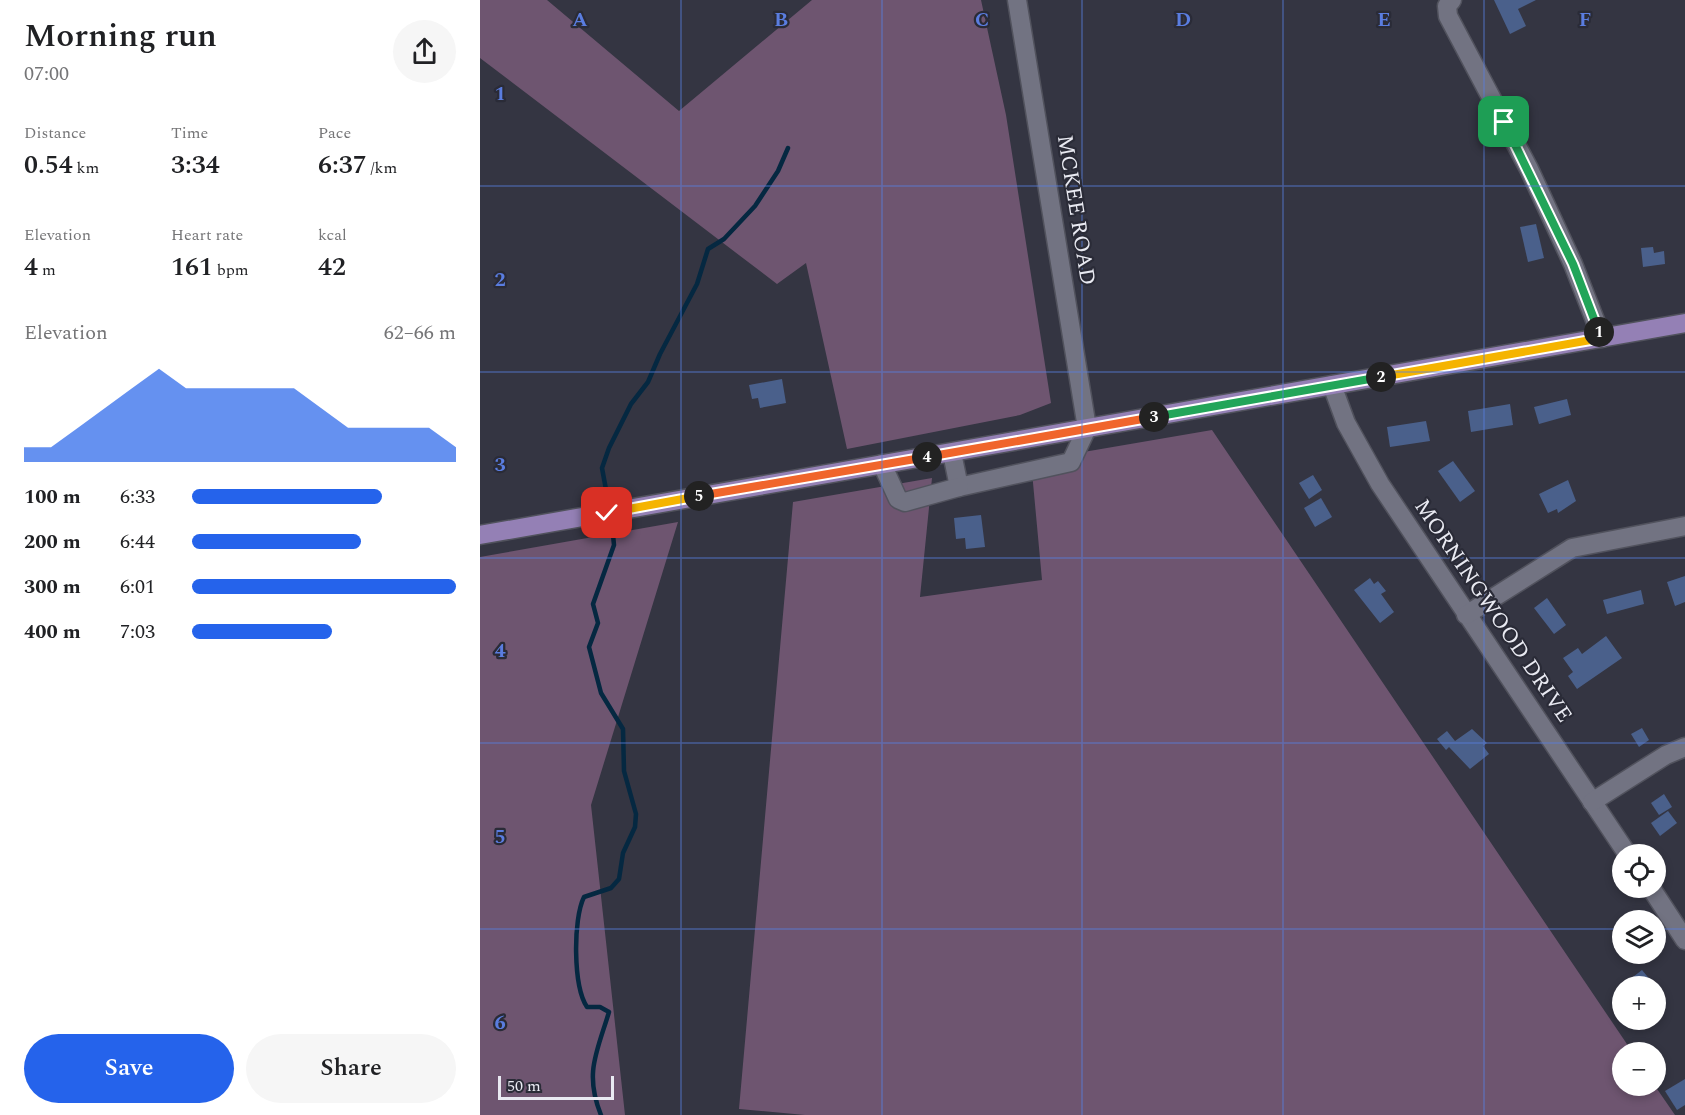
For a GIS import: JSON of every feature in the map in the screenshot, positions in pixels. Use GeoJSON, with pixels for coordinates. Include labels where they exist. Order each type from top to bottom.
{"type":"FeatureCollection","features":[{"type":"Feature","properties":{"kind":"main road"},"geometry":{"type":"LineString","coordinates":[[480,535],[1685,323]]}},
{"type":"Feature","properties":{"kind":"street","name":"MCKEE ROAD"},"geometry":{"type":"LineString","coordinates":[[1017,0],[1087,428]]}},
{"type":"Feature","properties":{"kind":"street"},"geometry":{"type":"LineString","coordinates":[[1452,0],[1447,6],[1448,16],[1529,169],[1573,264],[1602,338]]}},
{"type":"Feature","properties":{"kind":"street","name":"MORNINGWOOD DRIVE"},"geometry":{"type":"LineString","coordinates":[[1332,385],[1346,423],[1380,484],[1621,844]]}},
{"type":"Feature","properties":{"kind":"street"},"geometry":{"type":"LineString","coordinates":[[882,464],[898,498],[905,502],[1071,462],[1087,428]]}},
{"type":"Feature","properties":{"kind":"street"},"geometry":{"type":"LineString","coordinates":[[952,453],[959,488]]}},
{"type":"Feature","properties":{"kind":"street"},"geometry":{"type":"LineString","coordinates":[[1466,615],[1572,548],[1685,526]]}},
{"type":"Feature","properties":{"kind":"street"},"geometry":{"type":"LineString","coordinates":[[1592,802],[1665,755],[1685,747]]}},
{"type":"Feature","properties":{"kind":"street"},"geometry":{"type":"LineString","coordinates":[[1658,898],[1685,940]]}},
{"type":"Feature","properties":{"kind":"shaded area"},"geometry":{"type":"Polygon","coordinates":[[[480,0],[547,0],[679,111],[812,0],[981,0],[1006,115],[1051,403],[1020,415],[847,449],[806,263],[777,284],[480,58],[480,0]]]}},
{"type":"Feature","properties":{"kind":"shaded area"},"geometry":{"type":"Polygon","coordinates":[[[1212,430],[1612,1022],[1612,1030],[1617,1030],[1626,1042],[1612,1042],[1612,1096],[1662,1096],[1675,1115],[805,1115],[739,1109],[793,502],[932,478],[920,597],[1042,580],[1031,461],[1212,430]]]}},
{"type":"Feature","properties":{"kind":"shaded area"},"geometry":{"type":"Polygon","coordinates":[[[678,522],[591,805],[625,1115],[480,1115],[480,557],[678,522]]]}},
{"type":"Feature","properties":{"kind":"building"},"geometry":{"type":"Polygon","coordinates":[[[1494,0],[1536,0],[1518,9],[1526,26],[1510,34],[1494,0]]]}},
{"type":"Feature","properties":{"kind":"building"},"geometry":{"type":"Polygon","coordinates":[[[1536,224],[1544,258],[1528,262],[1520,227],[1536,224]]]}},
{"type":"Feature","properties":{"kind":"building"},"geometry":{"type":"Polygon","coordinates":[[[1653,247],[1654,253],[1664,251],[1665,264],[1643,267],[1641,248],[1653,247]]]}},
{"type":"Feature","properties":{"kind":"building"},"geometry":{"type":"Polygon","coordinates":[[[782,379],[786,403],[760,408],[758,398],[752,399],[749,385],[782,379]]]}},
{"type":"Feature","properties":{"kind":"building"},"geometry":{"type":"Polygon","coordinates":[[[1567,399],[1571,415],[1539,424],[1534,407],[1567,399]]]}},
{"type":"Feature","properties":{"kind":"building"},"geometry":{"type":"Polygon","coordinates":[[[1510,404],[1513,425],[1471,432],[1468,411],[1510,404]]]}},
{"type":"Feature","properties":{"kind":"building"},"geometry":{"type":"Polygon","coordinates":[[[1426,421],[1430,441],[1390,447],[1387,427],[1426,421]]]}},
{"type":"Feature","properties":{"kind":"building"},"geometry":{"type":"Polygon","coordinates":[[[1453,461],[1475,491],[1460,502],[1438,471],[1453,461]]]}},
{"type":"Feature","properties":{"kind":"building"},"geometry":{"type":"Polygon","coordinates":[[[1313,475],[1322,490],[1309,499],[1299,483],[1313,475]]]}},
{"type":"Feature","properties":{"kind":"building"},"geometry":{"type":"Polygon","coordinates":[[[1568,480],[1576,501],[1558,513],[1557,509],[1548,513],[1539,494],[1568,480]]]}},
{"type":"Feature","properties":{"kind":"building"},"geometry":{"type":"Polygon","coordinates":[[[1321,498],[1332,517],[1315,527],[1304,508],[1321,498]]]}},
{"type":"Feature","properties":{"kind":"building"},"geometry":{"type":"Polygon","coordinates":[[[981,515],[985,547],[966,549],[965,538],[956,539],[954,518],[981,515]]]}},
{"type":"Feature","properties":{"kind":"building"},"geometry":{"type":"Polygon","coordinates":[[[1685,576],[1685,602],[1675,606],[1667,582],[1685,576]]]}},
{"type":"Feature","properties":{"kind":"building"},"geometry":{"type":"Polygon","coordinates":[[[1370,578],[1374,584],[1378,581],[1386,591],[1381,594],[1394,612],[1380,623],[1354,590],[1370,578]]]}},
{"type":"Feature","properties":{"kind":"building"},"geometry":{"type":"Polygon","coordinates":[[[1641,590],[1644,604],[1607,614],[1603,600],[1641,590]]]}},
{"type":"Feature","properties":{"kind":"building"},"geometry":{"type":"Polygon","coordinates":[[[1547,598],[1566,625],[1554,634],[1534,608],[1547,598]]]}},
{"type":"Feature","properties":{"kind":"building"},"geometry":{"type":"Polygon","coordinates":[[[1606,636],[1622,658],[1577,689],[1568,676],[1573,672],[1563,658],[1578,648],[1582,654],[1606,636]]]}},
{"type":"Feature","properties":{"kind":"building"},"geometry":{"type":"Polygon","coordinates":[[[1642,728],[1649,740],[1639,747],[1631,734],[1642,728]]]}},
{"type":"Feature","properties":{"kind":"building"},"geometry":{"type":"Polygon","coordinates":[[[1472,729],[1487,743],[1483,746],[1489,754],[1470,769],[1449,747],[1446,750],[1437,739],[1447,731],[1455,741],[1472,729]]]}},
{"type":"Feature","properties":{"kind":"building"},"geometry":{"type":"Polygon","coordinates":[[[1664,794],[1672,807],[1659,815],[1651,803],[1664,794]]]}},
{"type":"Feature","properties":{"kind":"building"},"geometry":{"type":"Polygon","coordinates":[[[1668,811],[1677,823],[1660,836],[1651,823],[1668,811]]]}},
{"type":"Feature","properties":{"kind":"building"},"geometry":{"type":"Polygon","coordinates":[[[1642,970],[1647,976],[1634,976],[1642,970]]]}},
{"type":"Feature","properties":{"kind":"building"},"geometry":{"type":"Polygon","coordinates":[[[1685,1079],[1685,1105],[1677,1110],[1666,1090],[1685,1079]]]}},
{"type":"Feature","properties":{"kind":"waterway"},"geometry":{"type":"LineString","coordinates":[[607,495],[602,468],[609,448],[631,404],[648,382],[697,284],[708,249],[724,239],[755,206],[778,171],[788,148]]}},
{"type":"Feature","properties":{"kind":"waterway"},"geometry":{"type":"LineString","coordinates":[[601,1115],[593,1087],[593,1074],[597,1051],[609,1012],[600,1007],[587,1007],[582,997],[577,969],[576,936],[580,907],[584,897],[611,888],[619,879],[623,853],[635,827],[636,814],[624,771],[623,729],[601,693],[589,647],[598,623],[593,604],[614,545],[613,535]]}},
{"type":"Feature","properties":{"kind":"route"},"geometry":{"type":"LineString","coordinates":[[607,513],[1602,338],[1573,264],[1529,169],[1504,122]]}}]}
